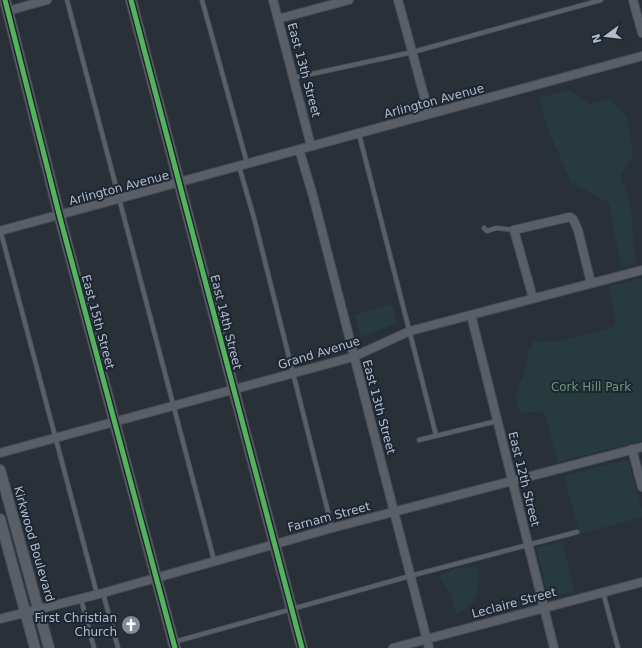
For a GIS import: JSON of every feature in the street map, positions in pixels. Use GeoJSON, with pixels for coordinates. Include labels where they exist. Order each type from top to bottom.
{"type":"FeatureCollection","features":[{"type":"Feature","properties":{"kind":"street","name":"East 15th Street"},"geometry":{"type":"LineString","coordinates":[[5,0],[59,214],[174,645]]}},
{"type":"Feature","properties":{"kind":"street"},"geometry":{"type":"LineString","coordinates":[[8,11],[47,0]]}},
{"type":"Feature","properties":{"kind":"street","name":"East 14th Street"},"geometry":{"type":"LineString","coordinates":[[131,0],[302,648]]}},
{"type":"Feature","properties":{"kind":"street","name":"East 13th Street"},"geometry":{"type":"LineString","coordinates":[[273,0],[311,146]]}},
{"type":"Feature","properties":{"kind":"street"},"geometry":{"type":"LineString","coordinates":[[278,18],[349,0]]}},
{"type":"Feature","properties":{"kind":"street"},"geometry":{"type":"LineString","coordinates":[[398,0],[429,114]]}},
{"type":"Feature","properties":{"kind":"street"},"geometry":{"type":"LineString","coordinates":[[633,0],[642,33]]}},
{"type":"Feature","properties":{"kind":"street","name":"Arlington Avenue"},"geometry":{"type":"LineString","coordinates":[[0,230],[359,134],[642,56]]}},
{"type":"Feature","properties":{"kind":"street","name":"East 13th Street"},"geometry":{"type":"LineString","coordinates":[[299,149],[313,196],[429,648]]}},
{"type":"Feature","properties":{"kind":"street"},"geometry":{"type":"LineString","coordinates":[[533,298],[514,230],[570,217],[573,219],[578,230],[591,283]]}},
{"type":"Feature","properties":{"kind":"street","name":"Grand Avenue"},"geometry":{"type":"LineString","coordinates":[[0,453],[354,357],[410,332],[642,270]]}},
{"type":"Feature","properties":{"kind":"street","name":"East 12th Street"},"geometry":{"type":"LineString","coordinates":[[471,315],[554,648]]}},
{"type":"Feature","properties":{"kind":"street","name":"Farnam Street"},"geometry":{"type":"LineString","coordinates":[[0,619],[100,593],[332,528],[642,447]]}},
{"type":"Feature","properties":{"kind":"street"},"geometry":{"type":"LineString","coordinates":[[632,450],[642,487]]}},
{"type":"Feature","properties":{"kind":"street","name":"Kirkwood Boulevard"},"geometry":{"type":"LineString","coordinates":[[0,470],[49,648]]}},
{"type":"Feature","properties":{"kind":"street"},"geometry":{"type":"LineString","coordinates":[[0,519],[35,648]]}},
{"type":"Feature","properties":{"kind":"street","name":"Leclaire Street"},"geometry":{"type":"LineString","coordinates":[[393,648],[642,582]]}},
{"type":"Feature","properties":{"kind":"lane"},"geometry":{"type":"LineString","coordinates":[[67,0],[214,560]]}},
{"type":"Feature","properties":{"kind":"lane"},"geometry":{"type":"LineString","coordinates":[[202,0],[243,165],[254,218],[332,528]]}},
{"type":"Feature","properties":{"kind":"lane"},"geometry":{"type":"LineString","coordinates":[[293,78],[413,52],[601,0]]}},
{"type":"Feature","properties":{"kind":"lane"},"geometry":{"type":"LineString","coordinates":[[359,134],[436,435]]}},
{"type":"Feature","properties":{"kind":"lane"},"geometry":{"type":"LineString","coordinates":[[484,228],[487,231],[496,228],[514,230]]}},
{"type":"Feature","properties":{"kind":"lane"},"geometry":{"type":"LineString","coordinates":[[0,230],[55,438],[100,593],[118,648]]}},
{"type":"Feature","properties":{"kind":"lane"},"geometry":{"type":"LineString","coordinates":[[419,440],[497,421]]}},
{"type":"Feature","properties":{"kind":"lane"},"geometry":{"type":"LineString","coordinates":[[174,645],[292,609],[577,532]]}},
{"type":"Feature","properties":{"kind":"lane"},"geometry":{"type":"LineString","coordinates":[[603,592],[618,648]]}},
{"type":"Feature","properties":{"kind":"lane"},"geometry":{"type":"LineString","coordinates":[[81,598],[94,648]]}},
{"type":"Feature","properties":{"kind":"green space"},"geometry":{"type":"Polygon","coordinates":[[[569,90],[590,104],[611,99],[627,117],[633,155],[620,175],[630,203],[636,264],[621,267],[609,203],[571,182],[549,132],[539,98],[569,90]]]}},
{"type":"Feature","properties":{"kind":"green space","name":"Cork Hill Park"},"geometry":{"type":"Polygon","coordinates":[[[642,278],[642,441],[558,462],[544,411],[520,413],[516,404],[518,388],[528,363],[528,350],[531,349],[533,342],[561,341],[613,327],[616,319],[608,287],[642,278]]]}},
{"type":"Feature","properties":{"kind":"green space"},"geometry":{"type":"Polygon","coordinates":[[[392,304],[397,323],[361,337],[354,315],[392,304]]]}},
{"type":"Feature","properties":{"kind":"green space"},"geometry":{"type":"Polygon","coordinates":[[[628,460],[642,509],[642,517],[580,534],[564,476],[628,460]]]}},
{"type":"Feature","properties":{"kind":"green space"},"geometry":{"type":"Polygon","coordinates":[[[562,541],[575,592],[549,598],[536,548],[562,541]]]}},
{"type":"Feature","properties":{"kind":"green space"},"geometry":{"type":"Polygon","coordinates":[[[479,567],[478,589],[474,600],[464,610],[456,614],[451,594],[438,576],[456,568],[479,567]]]}},
{"type":"Feature","properties":{"kind":"cycle path"},"geometry":{"type":"LineString","coordinates":[[5,0],[59,214],[175,648]]}},
{"type":"Feature","properties":{"kind":"cycle path"},"geometry":{"type":"LineString","coordinates":[[131,0],[302,648]]}},
{"type":"Feature","properties":{"kind":"place","name":"First Christian Church"},"geometry":{"type":"Point","coordinates":[131,625]}}]}
